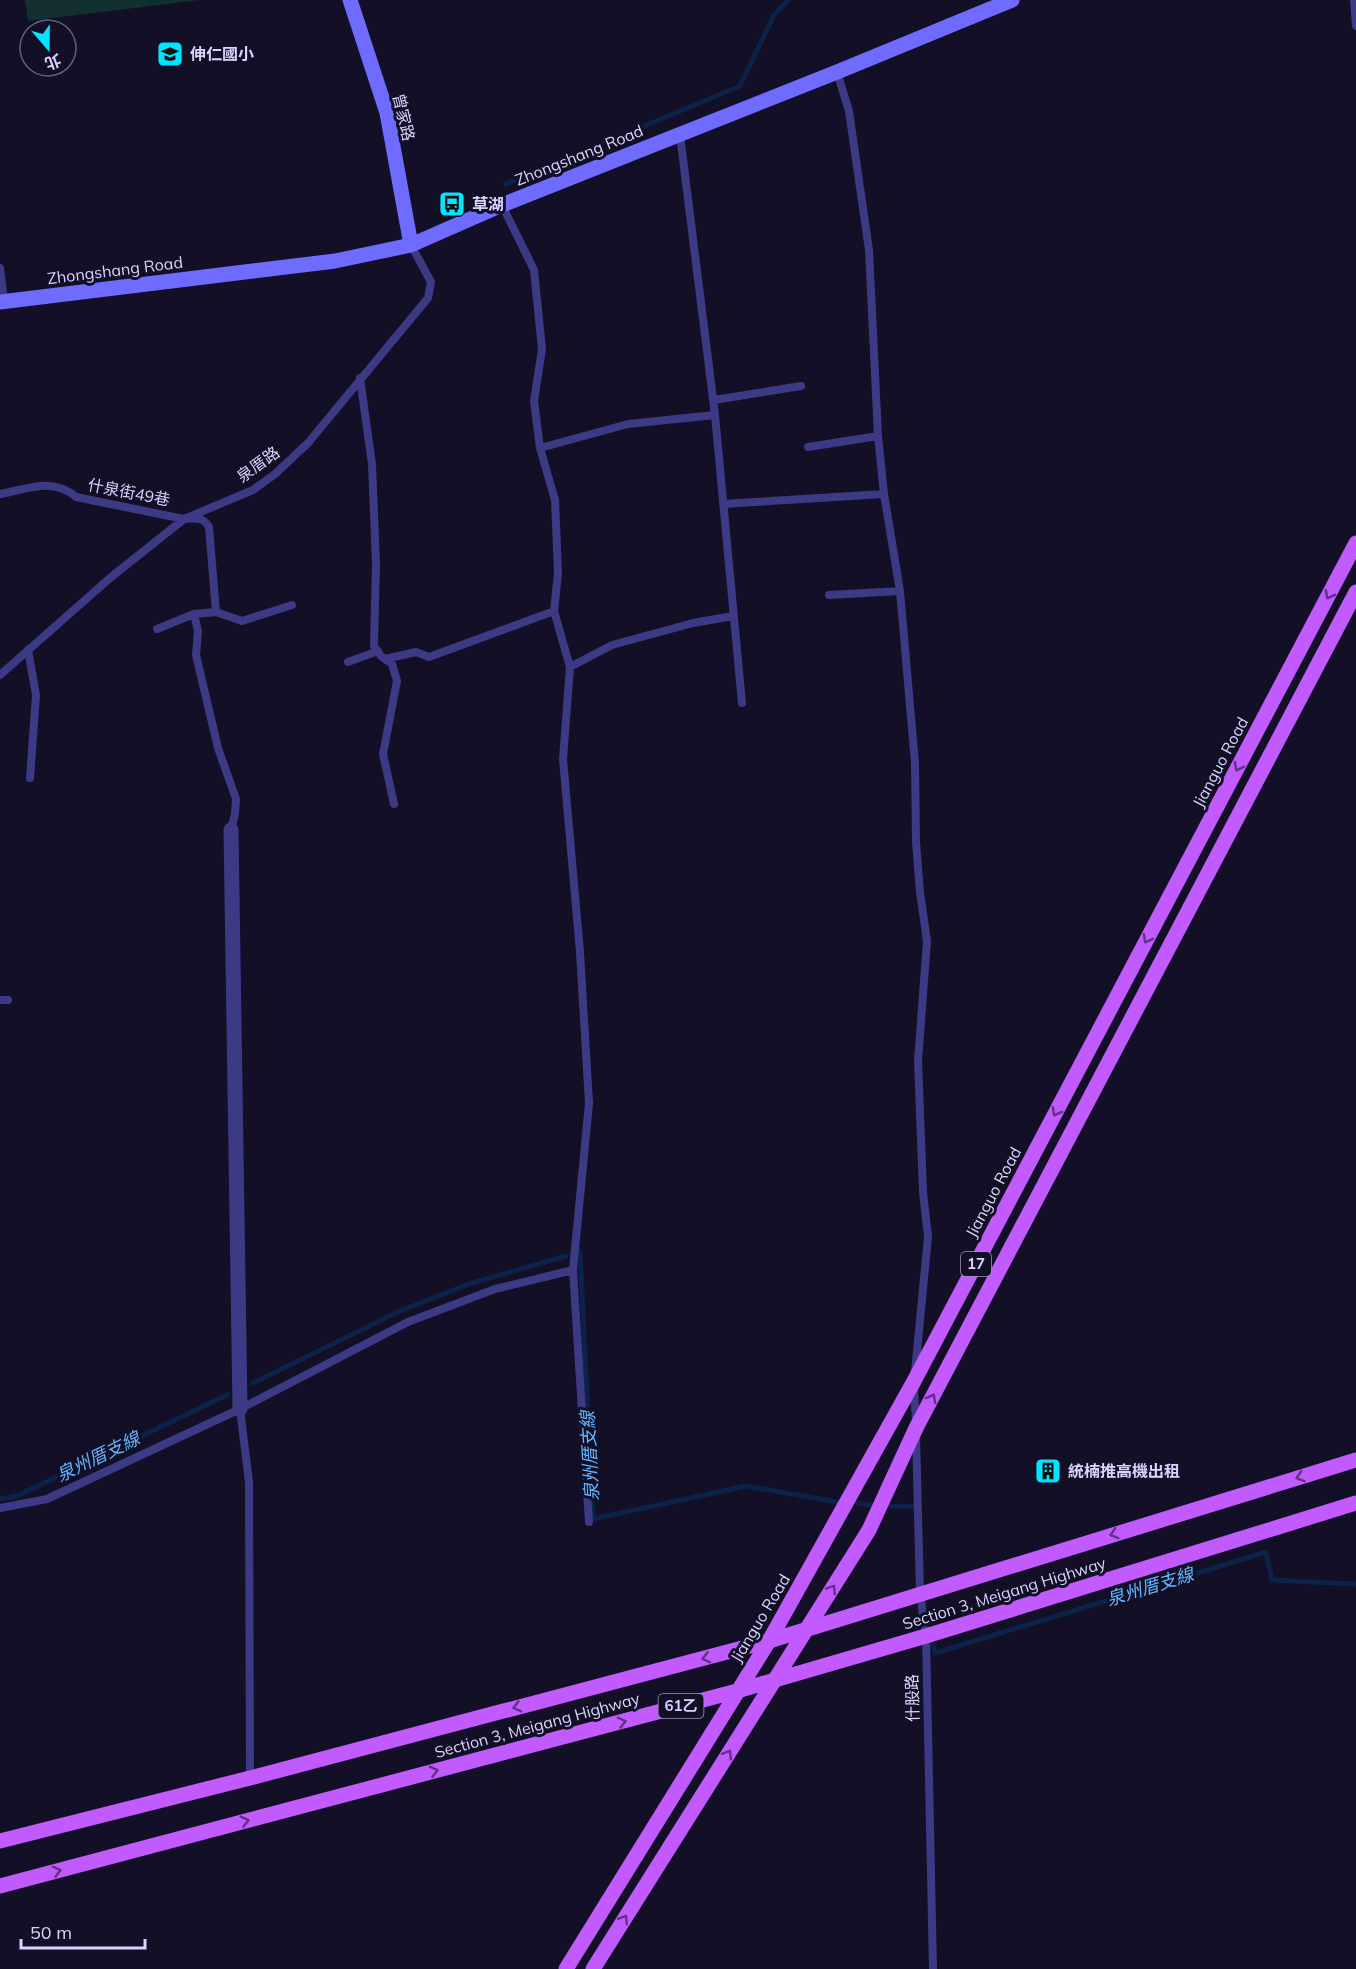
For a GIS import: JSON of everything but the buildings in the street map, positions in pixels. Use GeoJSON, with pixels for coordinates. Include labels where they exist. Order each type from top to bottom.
{"type":"FeatureCollection","features":[{"type":"Feature","properties":{"kind":"main road","name":"Jianguo Road"},"geometry":{"type":"LineString","coordinates":[[566,1969],[769,1641],[913,1383],[1356,543]]}},
{"type":"Feature","properties":{"kind":"main road","name":"17"},"geometry":{"type":"LineString","coordinates":[[593,1969],[869,1530],[916,1428],[1356,592]]}},
{"type":"Feature","properties":{"kind":"main road","name":"Section 3, Meigang Highway"},"geometry":{"type":"LineString","coordinates":[[0,1841],[250,1778],[769,1641],[1356,1460]]}},
{"type":"Feature","properties":{"kind":"main road","name":"Section 3, Meigang Highway"},"geometry":{"type":"LineString","coordinates":[[0,1886],[774,1681],[1356,1503]]}},
{"type":"Feature","properties":{"kind":"street","name":"曾家路"},"geometry":{"type":"LineString","coordinates":[[350,0],[387,113],[411,245]]}},
{"type":"Feature","properties":{"kind":"street","name":"Zhongshang Road"},"geometry":{"type":"LineString","coordinates":[[2,302],[335,261],[411,245],[502,205],[1012,0]]}},
{"type":"Feature","properties":{"kind":"street"},"geometry":{"type":"LineString","coordinates":[[231,830],[240,1409]]}},
{"type":"Feature","properties":{"kind":"lane"},"geometry":{"type":"LineString","coordinates":[[1354,0],[1356,26]]}},
{"type":"Feature","properties":{"kind":"lane","name":"什股路"},"geometry":{"type":"LineString","coordinates":[[837,72],[849,111],[869,250],[878,436],[884,494],[900,591],[915,763],[919,882],[927,941],[918,1060],[923,1192],[928,1237],[913,1383],[920,1593],[926,1636],[933,1969]]}},
{"type":"Feature","properties":{"kind":"lane"},"geometry":{"type":"LineString","coordinates":[[680,135],[714,400],[742,703]]}},
{"type":"Feature","properties":{"kind":"lane"},"geometry":{"type":"LineString","coordinates":[[502,205],[534,270],[542,349],[534,401],[540,448],[555,500],[558,573],[554,611],[570,666],[563,759],[589,1103],[573,1270],[589,1522]]}},
{"type":"Feature","properties":{"kind":"lane","name":"泉厝路"},"geometry":{"type":"LineString","coordinates":[[0,675],[110,578],[184,519],[254,490],[308,443],[428,298],[431,282],[411,245]]}},
{"type":"Feature","properties":{"kind":"lane"},"geometry":{"type":"LineString","coordinates":[[0,268],[2,302]]}},
{"type":"Feature","properties":{"kind":"lane"},"geometry":{"type":"LineString","coordinates":[[360,378],[372,464],[376,563],[374,646],[392,664],[397,681],[383,754],[394,804]]}},
{"type":"Feature","properties":{"kind":"lane"},"geometry":{"type":"LineString","coordinates":[[714,400],[801,386]]}},
{"type":"Feature","properties":{"kind":"lane"},"geometry":{"type":"LineString","coordinates":[[540,448],[627,424],[715,415]]}},
{"type":"Feature","properties":{"kind":"lane"},"geometry":{"type":"LineString","coordinates":[[808,447],[878,436]]}},
{"type":"Feature","properties":{"kind":"lane","name":"什泉街49巷"},"geometry":{"type":"LineString","coordinates":[[0,494],[51,485],[66,489],[76,497],[184,519],[200,518],[209,527],[216,612]]}},
{"type":"Feature","properties":{"kind":"lane"},"geometry":{"type":"LineString","coordinates":[[723,504],[884,494]]}},
{"type":"Feature","properties":{"kind":"lane"},"geometry":{"type":"LineString","coordinates":[[829,595],[900,591]]}},
{"type":"Feature","properties":{"kind":"lane"},"geometry":{"type":"LineString","coordinates":[[157,629],[194,614],[216,612],[242,621],[292,605]]}},
{"type":"Feature","properties":{"kind":"lane"},"geometry":{"type":"LineString","coordinates":[[385,659],[416,652],[429,657],[554,611]]}},
{"type":"Feature","properties":{"kind":"lane"},"geometry":{"type":"LineString","coordinates":[[194,614],[198,631],[196,655],[218,748],[236,799],[236,814],[231,830]]}},
{"type":"Feature","properties":{"kind":"lane"},"geometry":{"type":"LineString","coordinates":[[570,666],[612,645],[693,623],[733,616]]}},
{"type":"Feature","properties":{"kind":"lane"},"geometry":{"type":"LineString","coordinates":[[28,650],[36,695],[30,778]]}},
{"type":"Feature","properties":{"kind":"lane"},"geometry":{"type":"LineString","coordinates":[[348,662],[378,651]]}},
{"type":"Feature","properties":{"kind":"lane"},"geometry":{"type":"LineString","coordinates":[[0,1508],[47,1499],[240,1409],[408,1322],[495,1289],[573,1270]]}},
{"type":"Feature","properties":{"kind":"lane"},"geometry":{"type":"LineString","coordinates":[[240,1409],[249,1482],[250,1778]]}},
{"type":"Feature","properties":{"kind":"green space"},"geometry":{"type":"Polygon","coordinates":[[[25,0],[200,0],[53,18],[28,18],[25,0]]]}},
{"type":"Feature","properties":{"kind":"waterway"},"geometry":{"type":"LineString","coordinates":[[506,184],[740,86],[774,15],[788,0]]}},
{"type":"Feature","properties":{"kind":"waterway","name":"泉州厝支線"},"geometry":{"type":"LineString","coordinates":[[580,1251],[593,1519],[746,1486],[837,1502]]}},
{"type":"Feature","properties":{"kind":"waterway","name":"泉州厝支線"},"geometry":{"type":"LineString","coordinates":[[253,1383],[400,1311],[469,1284],[566,1256]]}},
{"type":"Feature","properties":{"kind":"waterway","name":"泉州厝支線"},"geometry":{"type":"LineString","coordinates":[[0,1499],[17,1496],[227,1395]]}},
{"type":"Feature","properties":{"kind":"waterway","name":"泉州厝支線"},"geometry":{"type":"LineString","coordinates":[[857,1503],[871,1505]]}},
{"type":"Feature","properties":{"kind":"waterway","name":"泉州厝支線"},"geometry":{"type":"LineString","coordinates":[[891,1506],[916,1507],[916,1511]]}},
{"type":"Feature","properties":{"kind":"waterway","name":"泉州厝支線"},"geometry":{"type":"LineString","coordinates":[[933,1644],[935,1653],[1266,1552],[1272,1580],[1356,1584]]}},
{"type":"Feature","properties":{"kind":"place","name":"伸仁國小"},"geometry":{"type":"Point","coordinates":[170,54]}},
{"type":"Feature","properties":{"kind":"place","name":"草湖"},"geometry":{"type":"Point","coordinates":[452,204]}},
{"type":"Feature","properties":{"kind":"place","name":"統楠推高機出租"},"geometry":{"type":"Point","coordinates":[1048,1471]}}]}
